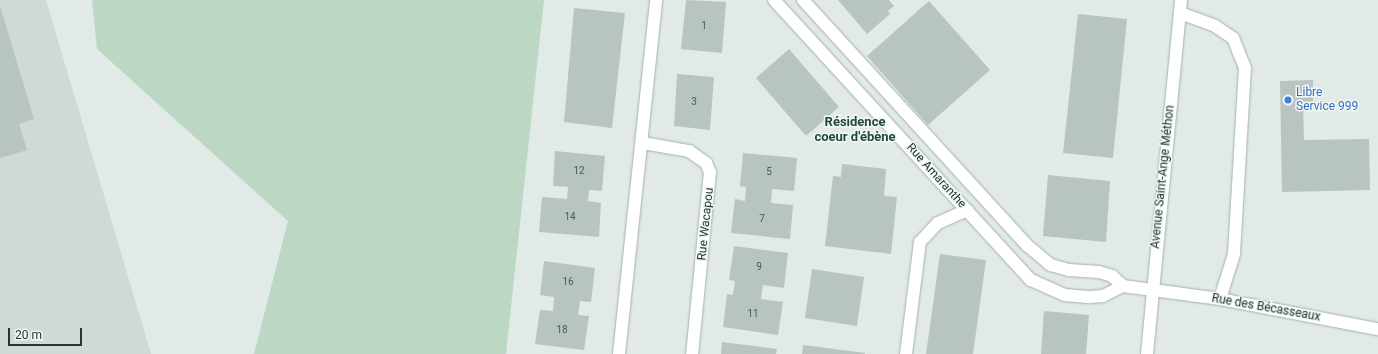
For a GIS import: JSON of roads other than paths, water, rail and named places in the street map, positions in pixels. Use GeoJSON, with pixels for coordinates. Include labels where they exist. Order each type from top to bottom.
{"type":"FeatureCollection","features":[{"type":"Feature","properties":{"kind":"street"},"geometry":{"type":"LineString","coordinates":[[620,354],[656,0]]}},
{"type":"Feature","properties":{"kind":"street","name":"Rue Amaranthe"},"geometry":{"type":"LineString","coordinates":[[778,1],[1031,280],[1047,290],[1090,297],[1103,296],[1123,286],[1106,274],[1069,270],[1040,257],[803,0]]}},
{"type":"Feature","properties":{"kind":"street","name":"Avenue Saint-Ange Méthon"},"geometry":{"type":"LineString","coordinates":[[1147,354],[1181,0]]}},
{"type":"Feature","properties":{"kind":"street"},"geometry":{"type":"LineString","coordinates":[[1180,13],[1215,26],[1233,38],[1245,68],[1234,254],[1220,299]]}},
{"type":"Feature","properties":{"kind":"street","name":"Rue Wacapou"},"geometry":{"type":"LineString","coordinates":[[642,143],[688,151],[706,163],[710,172],[692,354]]}},
{"type":"Feature","properties":{"kind":"street"},"geometry":{"type":"LineString","coordinates":[[906,354],[920,242],[938,223],[967,210]]}},
{"type":"Feature","properties":{"kind":"street"},"geometry":{"type":"LineString","coordinates":[[1123,286],[1153,288]]}},
{"type":"Feature","properties":{"kind":"street","name":"Rue des Bécasseaux"},"geometry":{"type":"LineString","coordinates":[[1153,288],[1378,329]]}},
{"type":"Feature","properties":{"kind":"place","name":"Libre Service 999"},"geometry":{"type":"Point","coordinates":[1288,100]}},
{"type":"Feature","properties":{"kind":"district","name":"Résidence coeur d'ébène"},"geometry":{"type":"Point","coordinates":[855,130]}}]}
